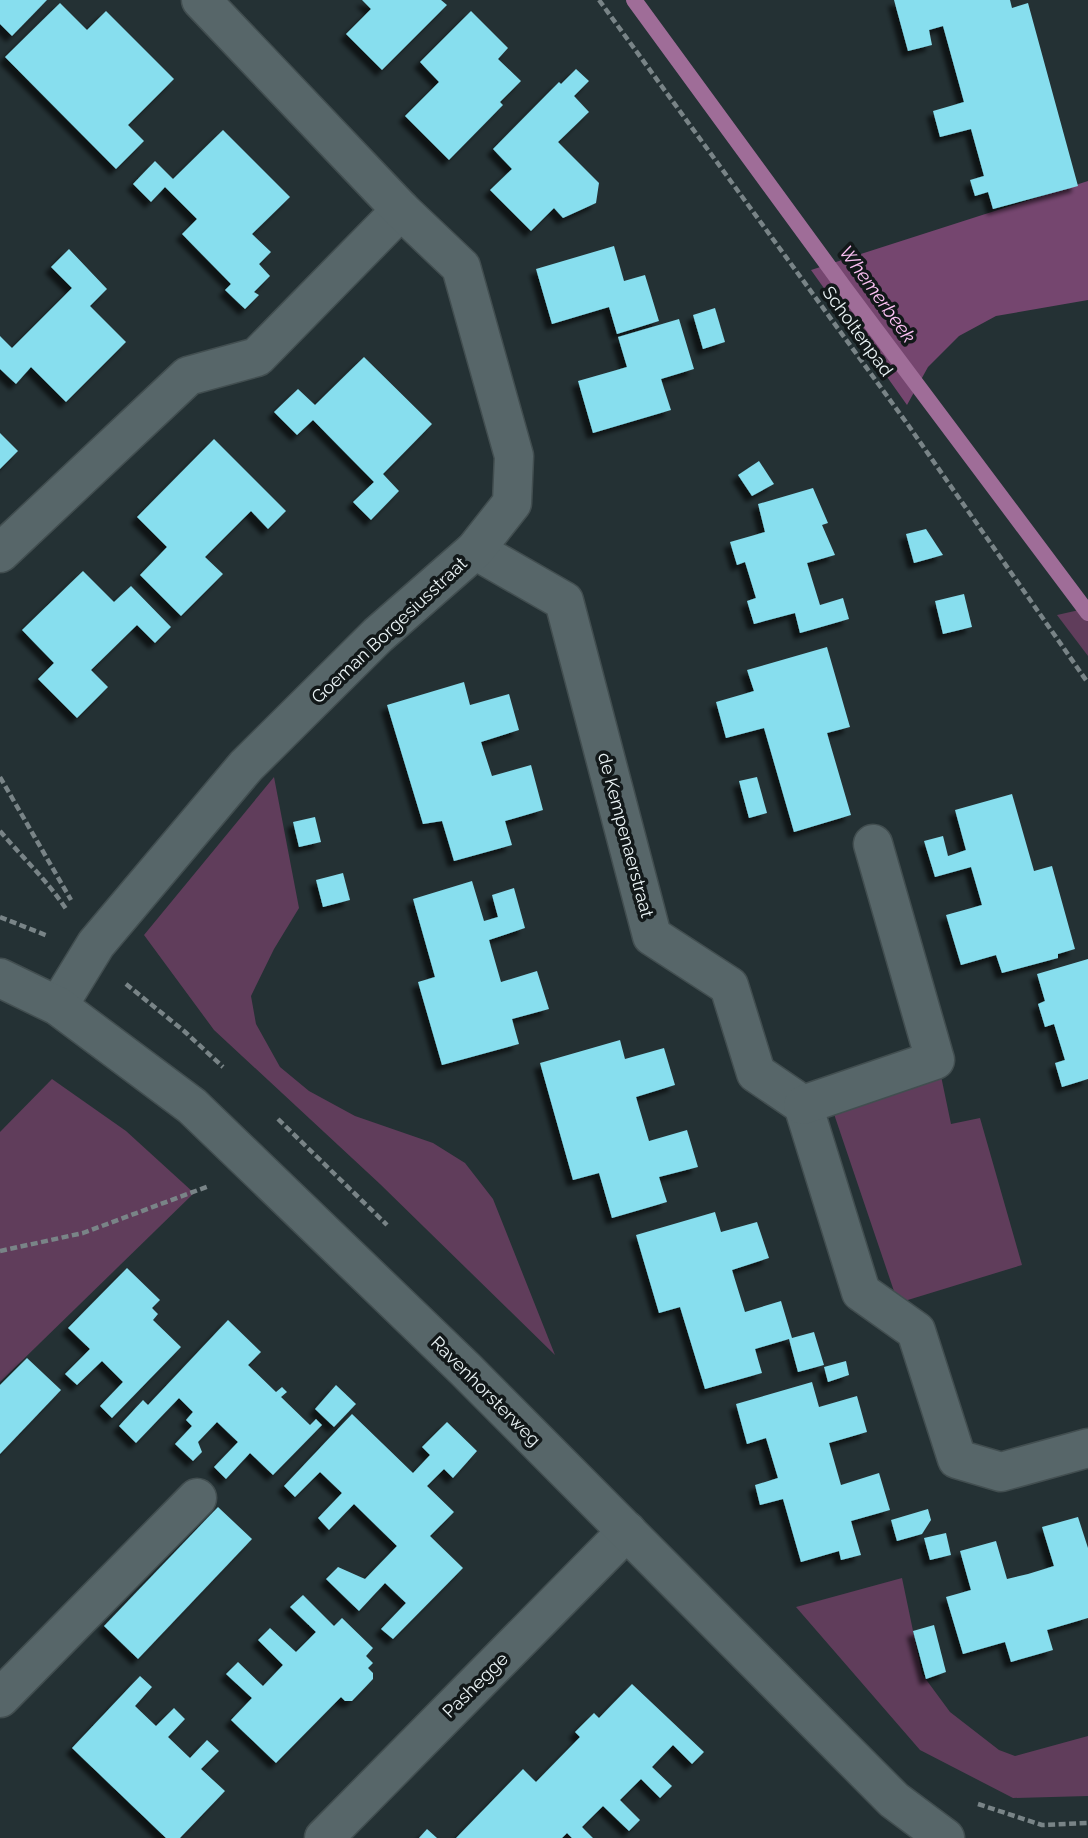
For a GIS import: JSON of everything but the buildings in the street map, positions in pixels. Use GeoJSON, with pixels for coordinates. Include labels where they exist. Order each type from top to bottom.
{"type":"FeatureCollection","features":[{"type":"Feature","properties":{"kind":"street","name":"Goeman Borgesiusstraat"},"geometry":{"type":"LineString","coordinates":[[58,1006],[96,944],[246,766],[378,635],[475,550],[512,503],[514,456],[461,267],[401,210],[201,0]]}},
{"type":"Feature","properties":{"kind":"street"},"geometry":{"type":"LineString","coordinates":[[0,553],[188,376],[257,357],[401,210]]}},
{"type":"Feature","properties":{"kind":"street","name":"de Kempenaerstraat"},"geometry":{"type":"LineString","coordinates":[[475,550],[564,601],[652,936],[729,986],[756,1073],[803,1105]]}},
{"type":"Feature","properties":{"kind":"street"},"geometry":{"type":"LineString","coordinates":[[873,844],[935,1060],[803,1105],[861,1292],[916,1331],[957,1459],[1001,1472],[1088,1448]]}},
{"type":"Feature","properties":{"kind":"street","name":"Ravenhorsterweg"},"geometry":{"type":"LineString","coordinates":[[0,978],[58,1006],[191,1106],[465,1369],[894,1800],[945,1838]]}},
{"type":"Feature","properties":{"kind":"street"},"geometry":{"type":"LineString","coordinates":[[0,1698],[197,1498]]}},
{"type":"Feature","properties":{"kind":"street","name":"Pashegge"},"geometry":{"type":"LineString","coordinates":[[324,1838],[627,1531]]}},
{"type":"Feature","properties":{"kind":"path","name":"Scholtenpad"},"geometry":{"type":"LineString","coordinates":[[599,0],[906,422],[1088,683]]}},
{"type":"Feature","properties":{"kind":"path"},"geometry":{"type":"LineString","coordinates":[[0,777],[96,944]]}},
{"type":"Feature","properties":{"kind":"path"},"geometry":{"type":"LineString","coordinates":[[0,831],[29,865],[49,883],[69,914],[96,944]]}},
{"type":"Feature","properties":{"kind":"path"},"geometry":{"type":"LineString","coordinates":[[0,1251],[83,1233],[256,1169]]}},
{"type":"Feature","properties":{"kind":"shaded area"},"geometry":{"type":"Polygon","coordinates":[[[1088,181],[1088,300],[996,316],[959,336],[928,367],[907,405],[811,270],[1088,181]]]}},
{"type":"Feature","properties":{"kind":"shaded area"},"geometry":{"type":"Polygon","coordinates":[[[1088,608],[1088,656],[1057,615],[1088,608]]]}},
{"type":"Feature","properties":{"kind":"shaded area"},"geometry":{"type":"Polygon","coordinates":[[[274,777],[299,908],[274,949],[251,996],[256,1024],[280,1067],[309,1091],[355,1116],[433,1143],[465,1163],[493,1199],[555,1355],[380,1184],[214,1030],[144,935],[274,777]]]}},
{"type":"Feature","properties":{"kind":"shaded area"},"geometry":{"type":"Polygon","coordinates":[[[941,1076],[951,1124],[980,1118],[1022,1265],[898,1303],[833,1111],[941,1076]]]}},
{"type":"Feature","properties":{"kind":"shaded area"},"geometry":{"type":"Polygon","coordinates":[[[52,1079],[126,1131],[194,1193],[0,1382],[0,1132],[52,1079]]]}},
{"type":"Feature","properties":{"kind":"shaded area"},"geometry":{"type":"Polygon","coordinates":[[[902,1578],[922,1674],[950,1712],[999,1750],[1015,1756],[1088,1736],[1088,1796],[1013,1798],[920,1750],[796,1607],[902,1578]]]}},
{"type":"Feature","properties":{"kind":"waterway","name":"Whemerbeek"},"geometry":{"type":"LineString","coordinates":[[634,0],[846,290],[1088,613]]}}]}
